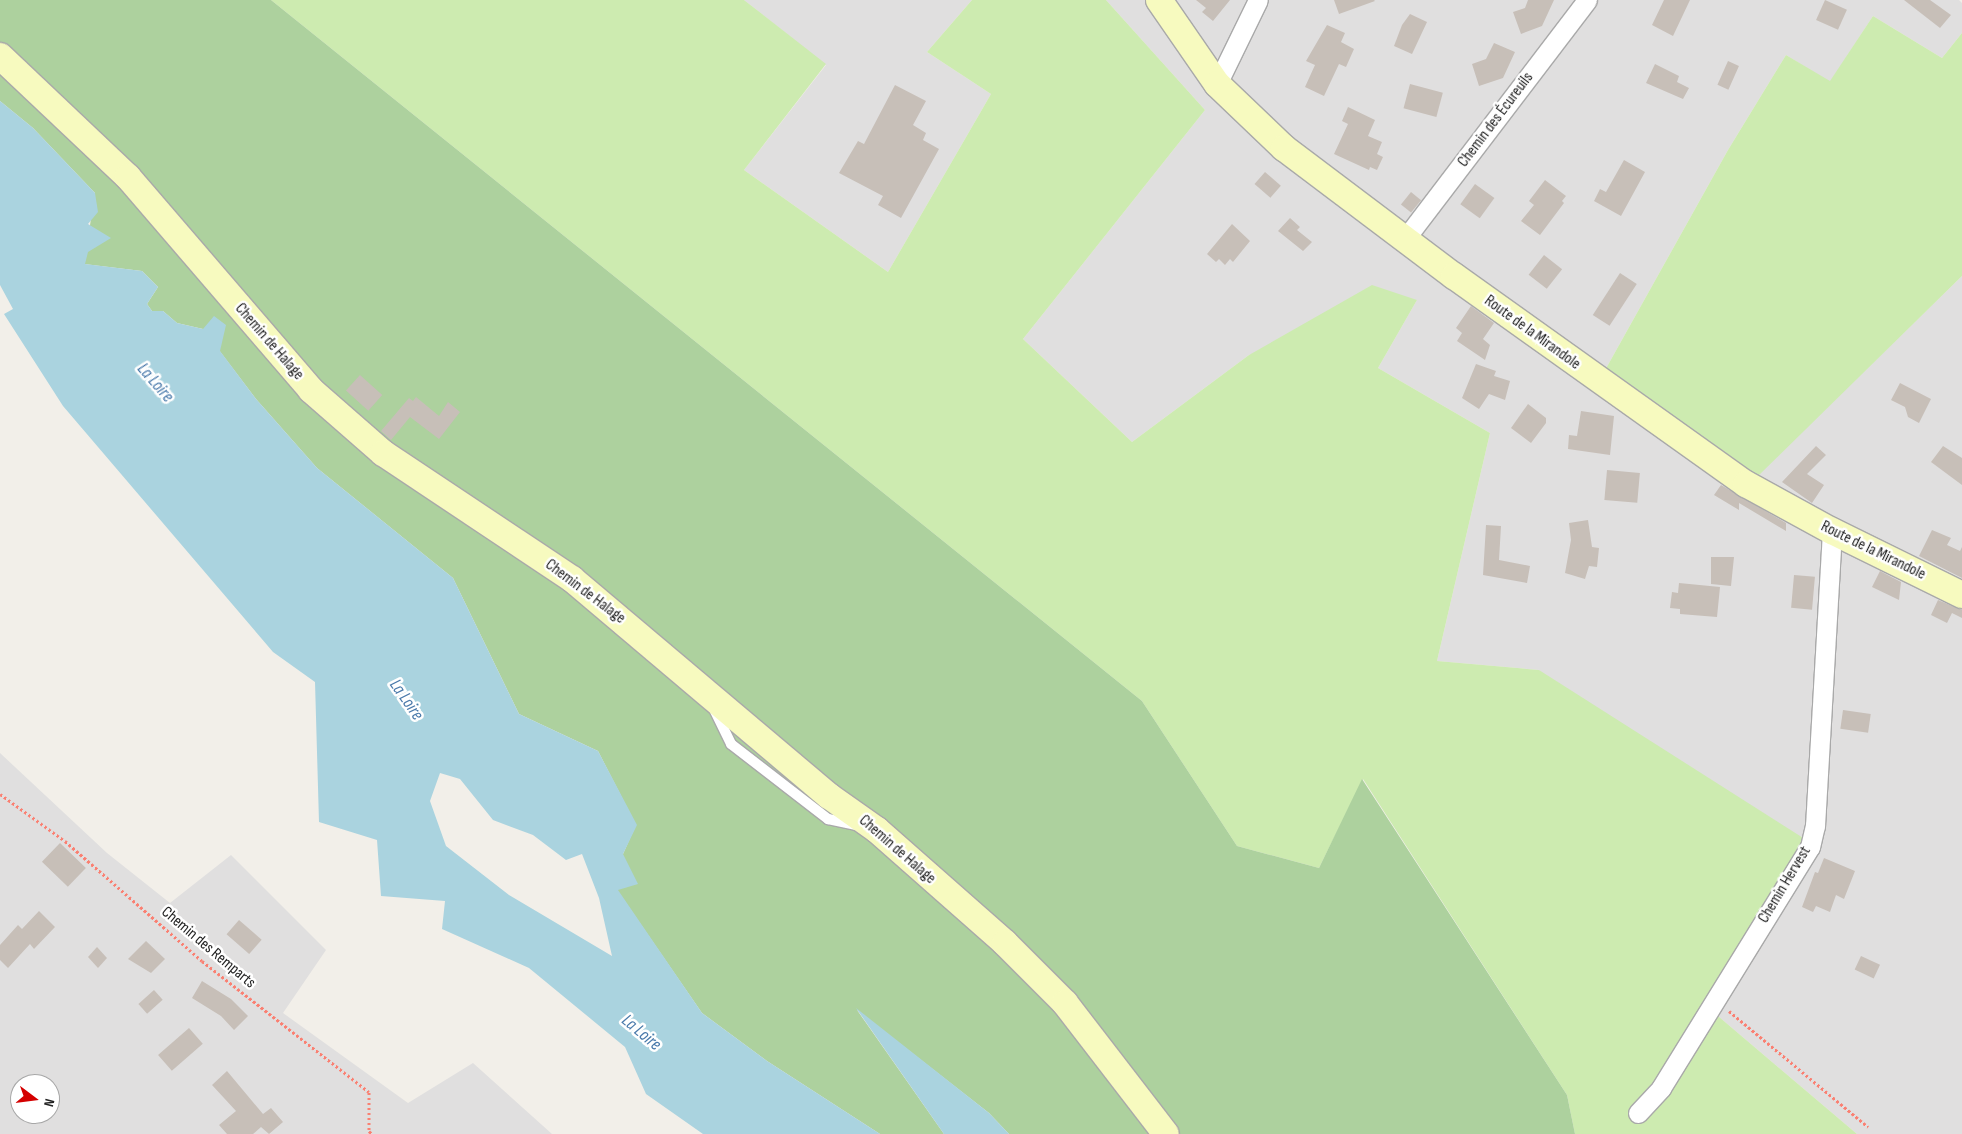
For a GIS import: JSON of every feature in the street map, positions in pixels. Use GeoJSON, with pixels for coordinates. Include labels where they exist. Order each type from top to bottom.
{"type":"FeatureCollection","features":[{"type":"Feature","properties":{"kind":"main road","name":"Route de la Mirandole"},"geometry":{"type":"LineString","coordinates":[[1159,0],[1217,84],[1284,148],[1405,239],[1676,437],[1746,484],[1832,531],[1962,595]]}},
{"type":"Feature","properties":{"kind":"main road","name":"Chemin de Halage"},"geometry":{"type":"LineString","coordinates":[[0,56],[128,178],[311,390],[398,464],[572,579],[830,796],[877,830],[1005,943],[1065,1003],[1166,1134]]}},
{"type":"Feature","properties":{"kind":"street"},"geometry":{"type":"LineString","coordinates":[[1217,84],[1258,0]]}},
{"type":"Feature","properties":{"kind":"street","name":"Chemin des Écureuils"},"geometry":{"type":"LineString","coordinates":[[1405,239],[1587,0]]}},
{"type":"Feature","properties":{"kind":"street","name":"Chemin Hervest"},"geometry":{"type":"LineString","coordinates":[[1638,1114],[1660,1088],[1810,847],[1815,826],[1832,531]]}},
{"type":"Feature","properties":{"kind":"path","name":"Chemin des Remparts"},"geometry":{"type":"LineString","coordinates":[[0,794],[65,841],[202,961],[368,1092],[369,1131],[372,1134]]}},
{"type":"Feature","properties":{"kind":"path"},"geometry":{"type":"LineString","coordinates":[[1715,1000],[1868,1127]]}},
{"type":"Feature","properties":{"kind":"shaded area"},"geometry":{"type":"Polygon","coordinates":[[[744,0],[972,0],[927,52],[991,94],[888,272],[744,170],[826,65],[744,0]]]}},
{"type":"Feature","properties":{"kind":"shaded area"},"geometry":{"type":"Polygon","coordinates":[[[1106,0],[1959,0],[1962,3],[1962,33],[1942,58],[1873,16],[1830,82],[1786,55],[1728,150],[1604,372],[1758,475],[1962,276],[1962,1134],[1857,1134],[1705,1005],[1539,670],[1437,661],[1490,433],[1378,368],[1417,300],[1249,355],[1132,442],[1023,339],[1205,110],[1106,0]]]}},
{"type":"Feature","properties":{"kind":"shaded area"},"geometry":{"type":"Polygon","coordinates":[[[0,753],[107,853],[170,903],[231,855],[326,950],[283,1013],[408,1103],[473,1063],[552,1134],[0,1134],[0,753]]]}},
{"type":"Feature","properties":{"kind":"green space"},"geometry":{"type":"Polygon","coordinates":[[[0,0],[271,0],[1142,701],[1237,846],[1319,868],[1362,779],[1567,1095],[1575,1134],[1009,1134],[989,1113],[857,1010],[944,1134],[880,1134],[767,1061],[702,1013],[617,890],[623,854],[636,825],[598,751],[519,714],[453,578],[317,468],[256,399],[203,329],[177,323],[163,311],[152,311],[147,304],[158,287],[142,271],[84,264],[95,193],[33,128],[0,101],[0,0]]]}},
{"type":"Feature","properties":{"kind":"green space"},"geometry":{"type":"Polygon","coordinates":[[[271,0],[744,0],[826,64],[744,170],[888,272],[991,94],[927,52],[972,0],[1106,0],[1205,110],[1023,339],[1132,442],[1249,355],[1372,285],[1417,300],[1378,368],[1490,433],[1437,661],[1539,670],[1808,841],[1705,1005],[1857,1134],[1575,1134],[1567,1095],[1363,779],[1319,868],[1237,846],[1142,701],[271,0]]]}},
{"type":"Feature","properties":{"kind":"green space"},"geometry":{"type":"Polygon","coordinates":[[[1873,16],[1942,58],[1962,33],[1962,276],[1758,476],[1604,372],[1728,150],[1786,55],[1830,81],[1873,16]]]}},
{"type":"Feature","properties":{"kind":"water","name":"La Loire"},"geometry":{"type":"Polygon","coordinates":[[[0,101],[33,128],[95,193],[98,212],[88,224],[111,238],[88,252],[85,264],[142,271],[158,287],[147,304],[152,311],[163,311],[177,323],[203,329],[214,316],[226,325],[220,351],[256,399],[317,468],[453,578],[519,714],[598,751],[637,825],[623,854],[638,884],[618,890],[702,1013],[767,1061],[880,1134],[703,1134],[646,1094],[625,1047],[529,968],[442,929],[445,901],[381,896],[377,840],[319,822],[315,682],[273,652],[63,406],[4,314],[13,309],[0,285],[0,101]],[[440,773],[430,801],[446,846],[509,895],[612,956],[599,898],[582,854],[566,860],[533,835],[493,820],[460,779],[440,773]]]}},
{"type":"Feature","properties":{"kind":"water"},"geometry":{"type":"Polygon","coordinates":[[[856,1008],[989,1113],[1009,1134],[944,1134],[856,1008]]]}},
{"type":"Feature","properties":{"kind":"building"},"geometry":{"type":"Polygon","coordinates":[[[1196,0],[1230,0],[1213,21],[1202,12],[1206,8],[1196,0]]]}},
{"type":"Feature","properties":{"kind":"building"},"geometry":{"type":"Polygon","coordinates":[[[1334,0],[1374,0],[1375,1],[1339,14],[1334,0]]]}},
{"type":"Feature","properties":{"kind":"building"},"geometry":{"type":"Polygon","coordinates":[[[1528,0],[1554,0],[1542,26],[1521,34],[1513,12],[1525,8],[1528,0]]]}},
{"type":"Feature","properties":{"kind":"building"},"geometry":{"type":"Polygon","coordinates":[[[1664,0],[1690,0],[1673,36],[1652,25],[1664,0]]]}},
{"type":"Feature","properties":{"kind":"building"},"geometry":{"type":"Polygon","coordinates":[[[1825,0],[1847,10],[1838,30],[1816,20],[1825,0]]]}},
{"type":"Feature","properties":{"kind":"building"},"geometry":{"type":"Polygon","coordinates":[[[1904,0],[1930,0],[1951,15],[1940,28],[1904,0]]]}},
{"type":"Feature","properties":{"kind":"building"},"geometry":{"type":"Polygon","coordinates":[[[1410,14],[1427,22],[1412,54],[1394,46],[1402,25],[1410,14]]]}},
{"type":"Feature","properties":{"kind":"building"},"geometry":{"type":"Polygon","coordinates":[[[1327,25],[1345,33],[1341,42],[1354,49],[1346,67],[1339,64],[1324,96],[1305,87],[1315,65],[1306,61],[1327,25]]]}},
{"type":"Feature","properties":{"kind":"building"},"geometry":{"type":"Polygon","coordinates":[[[1494,43],[1515,52],[1503,78],[1479,86],[1472,64],[1486,59],[1494,43]]]}},
{"type":"Feature","properties":{"kind":"building"},"geometry":{"type":"Polygon","coordinates":[[[1728,61],[1739,66],[1728,90],[1717,85],[1728,61]]]}},
{"type":"Feature","properties":{"kind":"building"},"geometry":{"type":"Polygon","coordinates":[[[1655,64],[1679,76],[1677,82],[1689,88],[1683,99],[1646,83],[1655,64]]]}},
{"type":"Feature","properties":{"kind":"building"},"geometry":{"type":"Polygon","coordinates":[[[1410,84],[1443,93],[1436,117],[1404,108],[1410,84]]]}},
{"type":"Feature","properties":{"kind":"building"},"geometry":{"type":"Polygon","coordinates":[[[895,85],[926,101],[913,125],[926,133],[923,140],[939,149],[901,218],[878,205],[883,196],[839,173],[858,141],[864,144],[895,85]]]}},
{"type":"Feature","properties":{"kind":"building"},"geometry":{"type":"Polygon","coordinates":[[[1348,107],[1375,120],[1368,136],[1382,142],[1377,154],[1383,157],[1377,170],[1370,167],[1369,170],[1334,154],[1348,124],[1342,121],[1348,107]]]}},
{"type":"Feature","properties":{"kind":"building"},"geometry":{"type":"Polygon","coordinates":[[[1624,160],[1645,172],[1621,216],[1594,201],[1600,189],[1606,192],[1624,160]]]}},
{"type":"Feature","properties":{"kind":"building"},"geometry":{"type":"Polygon","coordinates":[[[1265,172],[1281,186],[1270,198],[1255,184],[1265,172]]]}},
{"type":"Feature","properties":{"kind":"building"},"geometry":{"type":"Polygon","coordinates":[[[1545,180],[1566,196],[1562,201],[1564,203],[1540,235],[1521,221],[1534,205],[1529,201],[1545,180]]]}},
{"type":"Feature","properties":{"kind":"building"},"geometry":{"type":"Polygon","coordinates":[[[1475,184],[1494,198],[1480,218],[1460,204],[1475,184]]]}},
{"type":"Feature","properties":{"kind":"building"},"geometry":{"type":"Polygon","coordinates":[[[1411,192],[1421,200],[1411,213],[1401,204],[1411,192]]]}},
{"type":"Feature","properties":{"kind":"building"},"geometry":{"type":"Polygon","coordinates":[[[1290,218],[1300,227],[1297,230],[1312,242],[1303,251],[1278,231],[1290,218]]]}},
{"type":"Feature","properties":{"kind":"building"},"geometry":{"type":"Polygon","coordinates":[[[1232,224],[1250,241],[1233,262],[1230,259],[1225,265],[1219,259],[1216,262],[1207,254],[1232,224]]]}},
{"type":"Feature","properties":{"kind":"building"},"geometry":{"type":"Polygon","coordinates":[[[1544,255],[1562,269],[1547,289],[1529,275],[1544,255]]]}},
{"type":"Feature","properties":{"kind":"building"},"geometry":{"type":"Polygon","coordinates":[[[1620,273],[1637,284],[1610,326],[1593,315],[1620,273]]]}},
{"type":"Feature","properties":{"kind":"building"},"geometry":{"type":"Polygon","coordinates":[[[1471,306],[1494,323],[1483,339],[1490,345],[1485,360],[1457,341],[1462,333],[1456,328],[1471,306]]]}},
{"type":"Feature","properties":{"kind":"building"},"geometry":{"type":"Polygon","coordinates":[[[1476,364],[1496,371],[1494,376],[1510,381],[1505,400],[1489,394],[1479,409],[1462,398],[1476,364]]]}},
{"type":"Feature","properties":{"kind":"building"},"geometry":{"type":"Polygon","coordinates":[[[360,375],[382,395],[368,411],[346,391],[360,375]]]}},
{"type":"Feature","properties":{"kind":"building"},"geometry":{"type":"Polygon","coordinates":[[[1900,383],[1931,399],[1919,423],[1908,417],[1905,407],[1891,400],[1900,383]]]}},
{"type":"Feature","properties":{"kind":"building"},"geometry":{"type":"Polygon","coordinates":[[[416,397],[439,416],[448,402],[460,412],[439,439],[410,417],[391,440],[381,431],[409,398],[413,401],[416,397]]]}},
{"type":"Feature","properties":{"kind":"building"},"geometry":{"type":"Polygon","coordinates":[[[1528,404],[1546,418],[1546,423],[1531,443],[1511,428],[1528,404]]]}},
{"type":"Feature","properties":{"kind":"building"},"geometry":{"type":"Polygon","coordinates":[[[1581,411],[1614,416],[1610,455],[1568,449],[1569,435],[1577,436],[1581,411]]]}},
{"type":"Feature","properties":{"kind":"building"},"geometry":{"type":"Polygon","coordinates":[[[1816,446],[1826,455],[1807,474],[1824,485],[1812,503],[1782,482],[1816,446]]]}},
{"type":"Feature","properties":{"kind":"building"},"geometry":{"type":"Polygon","coordinates":[[[1943,446],[1962,458],[1962,485],[1931,462],[1943,446]]]}},
{"type":"Feature","properties":{"kind":"building"},"geometry":{"type":"Polygon","coordinates":[[[1607,470],[1640,473],[1637,503],[1604,500],[1607,470]]]}},
{"type":"Feature","properties":{"kind":"building"},"geometry":{"type":"Polygon","coordinates":[[[1721,485],[1786,523],[1786,531],[1739,503],[1739,510],[1714,495],[1721,485]]]}},
{"type":"Feature","properties":{"kind":"building"},"geometry":{"type":"Polygon","coordinates":[[[1588,520],[1592,547],[1599,548],[1597,567],[1589,566],[1585,579],[1565,573],[1571,540],[1569,523],[1588,520]]]}},
{"type":"Feature","properties":{"kind":"building"},"geometry":{"type":"Polygon","coordinates":[[[1486,525],[1501,526],[1499,560],[1530,566],[1527,583],[1483,575],[1486,525]]]}},
{"type":"Feature","properties":{"kind":"building"},"geometry":{"type":"Polygon","coordinates":[[[1932,530],[1951,538],[1947,545],[1960,551],[1962,547],[1962,578],[1919,556],[1932,530]]]}},
{"type":"Feature","properties":{"kind":"building"},"geometry":{"type":"Polygon","coordinates":[[[1711,557],[1734,557],[1731,586],[1711,584],[1711,557]]]}},
{"type":"Feature","properties":{"kind":"building"},"geometry":{"type":"Polygon","coordinates":[[[1880,571],[1901,582],[1899,600],[1872,587],[1880,571]]]}},
{"type":"Feature","properties":{"kind":"building"},"geometry":{"type":"Polygon","coordinates":[[[1794,575],[1815,577],[1812,610],[1791,608],[1794,575]]]}},
{"type":"Feature","properties":{"kind":"building"},"geometry":{"type":"Polygon","coordinates":[[[1679,583],[1720,587],[1717,617],[1680,614],[1680,609],[1670,608],[1672,592],[1678,593],[1679,583]]]}},
{"type":"Feature","properties":{"kind":"building"},"geometry":{"type":"Polygon","coordinates":[[[1938,600],[1962,610],[1962,618],[1952,613],[1947,623],[1931,615],[1938,600]]]}},
{"type":"Feature","properties":{"kind":"building"},"geometry":{"type":"Polygon","coordinates":[[[1843,710],[1871,714],[1868,733],[1840,729],[1843,710]]]}},
{"type":"Feature","properties":{"kind":"building"},"geometry":{"type":"Polygon","coordinates":[[[60,843],[86,868],[68,887],[42,862],[60,843]]]}},
{"type":"Feature","properties":{"kind":"building"},"geometry":{"type":"Polygon","coordinates":[[[1824,858],[1855,871],[1844,899],[1836,895],[1830,912],[1816,906],[1813,912],[1802,907],[1815,872],[1818,873],[1824,858]]]}},
{"type":"Feature","properties":{"kind":"building"},"geometry":{"type":"Polygon","coordinates":[[[39,911],[55,927],[34,949],[30,944],[8,968],[0,960],[0,945],[18,925],[22,929],[39,911]]]}},
{"type":"Feature","properties":{"kind":"building"},"geometry":{"type":"Polygon","coordinates":[[[239,920],[262,940],[249,954],[227,934],[239,920]]]}},
{"type":"Feature","properties":{"kind":"building"},"geometry":{"type":"Polygon","coordinates":[[[146,941],[165,959],[151,973],[128,959],[146,941]]]}},
{"type":"Feature","properties":{"kind":"building"},"geometry":{"type":"Polygon","coordinates":[[[97,947],[107,958],[98,968],[88,957],[97,947]]]}},
{"type":"Feature","properties":{"kind":"building"},"geometry":{"type":"Polygon","coordinates":[[[1861,956],[1880,965],[1874,978],[1855,970],[1861,956]]]}},
{"type":"Feature","properties":{"kind":"building"},"geometry":{"type":"Polygon","coordinates":[[[202,981],[231,999],[248,1016],[234,1030],[221,1016],[192,998],[202,981]]]}},
{"type":"Feature","properties":{"kind":"building"},"geometry":{"type":"Polygon","coordinates":[[[154,990],[163,1000],[147,1014],[138,1004],[154,990]]]}},
{"type":"Feature","properties":{"kind":"building"},"geometry":{"type":"Polygon","coordinates":[[[189,1028],[203,1044],[172,1071],[158,1055],[189,1028]]]}},
{"type":"Feature","properties":{"kind":"building"},"geometry":{"type":"Polygon","coordinates":[[[227,1071],[263,1114],[271,1108],[283,1122],[269,1134],[261,1127],[253,1134],[227,1134],[219,1125],[236,1111],[212,1085],[227,1071]]]}}]}
